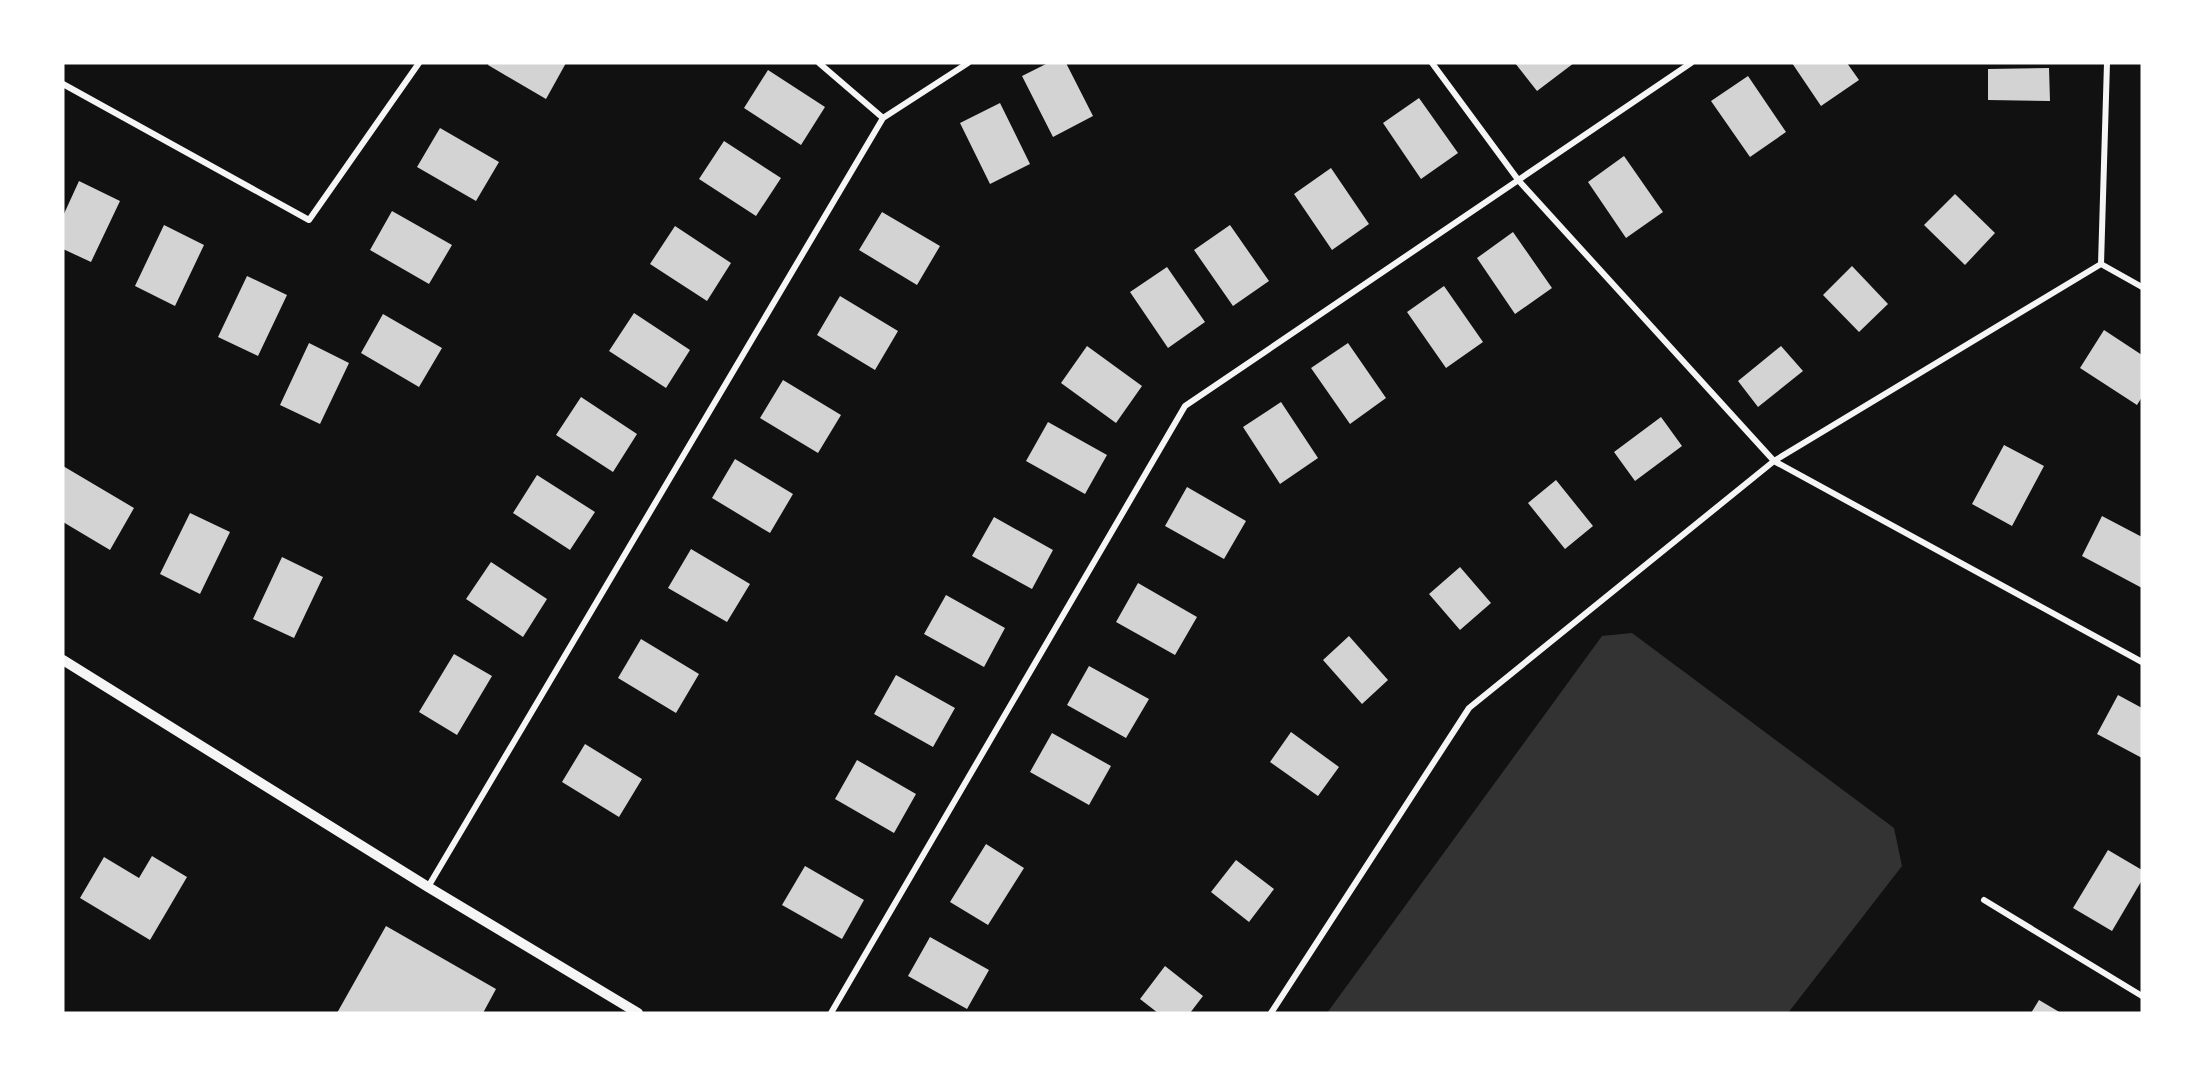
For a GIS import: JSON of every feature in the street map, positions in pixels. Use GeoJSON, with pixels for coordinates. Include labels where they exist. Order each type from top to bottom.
{"type":"FeatureCollection","features":[{"type":"Feature","properties":{"kind":"street"},"geometry":{"type":"LineString","coordinates":[[63,84],[309,220],[419,63]]}},
{"type":"Feature","properties":{"kind":"street"},"geometry":{"type":"LineString","coordinates":[[819,63],[883,118]]}},
{"type":"Feature","properties":{"kind":"street"},"geometry":{"type":"LineString","coordinates":[[428,887],[883,118],[968,63]]}},
{"type":"Feature","properties":{"kind":"street"},"geometry":{"type":"LineString","coordinates":[[1432,63],[1519,181],[1774,461],[2142,662]]}},
{"type":"Feature","properties":{"kind":"street"},"geometry":{"type":"LineString","coordinates":[[831,1013],[1185,406],[1691,63]]}},
{"type":"Feature","properties":{"kind":"street"},"geometry":{"type":"LineString","coordinates":[[2101,264],[2107,63]]}},
{"type":"Feature","properties":{"kind":"street"},"geometry":{"type":"LineString","coordinates":[[2101,264],[2142,287]]}},
{"type":"Feature","properties":{"kind":"street"},"geometry":{"type":"LineString","coordinates":[[1271,1013],[1470,708],[1774,461],[2101,264]]}},
{"type":"Feature","properties":{"kind":"street"},"geometry":{"type":"LineString","coordinates":[[63,660],[428,887],[638,1013]]}},
{"type":"Feature","properties":{"kind":"street"},"geometry":{"type":"LineString","coordinates":[[1984,900],[2142,996]]}},
{"type":"Feature","properties":{"kind":"shaded area"},"geometry":{"type":"Polygon","coordinates":[[[1632,633],[1894,828],[1902,866],[1788,1013],[1327,1013],[1602,636],[1632,633]]]}},
{"type":"Feature","properties":{"kind":"building"},"geometry":{"type":"Polygon","coordinates":[[[489,63],[566,63],[546,99],[488,65],[489,63]]]}},
{"type":"Feature","properties":{"kind":"building"},"geometry":{"type":"Polygon","coordinates":[[[1048,63],[1066,63],[1093,116],[1053,137],[1022,76],[1048,63]]]}},
{"type":"Feature","properties":{"kind":"building"},"geometry":{"type":"Polygon","coordinates":[[[1515,63],[1574,63],[1537,91],[1515,63]]]}},
{"type":"Feature","properties":{"kind":"building"},"geometry":{"type":"Polygon","coordinates":[[[1792,63],[1847,63],[1859,80],[1821,106],[1792,63]]]}},
{"type":"Feature","properties":{"kind":"building"},"geometry":{"type":"Polygon","coordinates":[[[2049,68],[2050,101],[1988,100],[1988,69],[2049,68]]]}},
{"type":"Feature","properties":{"kind":"building"},"geometry":{"type":"Polygon","coordinates":[[[768,70],[825,107],[801,145],[744,108],[768,70]]]}},
{"type":"Feature","properties":{"kind":"building"},"geometry":{"type":"Polygon","coordinates":[[[1748,76],[1786,132],[1750,157],[1711,101],[1748,76]]]}},
{"type":"Feature","properties":{"kind":"building"},"geometry":{"type":"Polygon","coordinates":[[[1419,98],[1458,153],[1421,179],[1383,123],[1419,98]]]}},
{"type":"Feature","properties":{"kind":"building"},"geometry":{"type":"Polygon","coordinates":[[[1000,103],[1030,164],[990,184],[960,123],[1000,103]]]}},
{"type":"Feature","properties":{"kind":"building"},"geometry":{"type":"Polygon","coordinates":[[[440,128],[499,162],[476,201],[417,167],[440,128]]]}},
{"type":"Feature","properties":{"kind":"building"},"geometry":{"type":"Polygon","coordinates":[[[724,141],[781,178],[756,216],[699,179],[724,141]]]}},
{"type":"Feature","properties":{"kind":"building"},"geometry":{"type":"Polygon","coordinates":[[[1624,156],[1663,212],[1626,238],[1588,182],[1624,156]]]}},
{"type":"Feature","properties":{"kind":"building"},"geometry":{"type":"Polygon","coordinates":[[[1331,168],[1369,224],[1332,250],[1294,194],[1331,168]]]}},
{"type":"Feature","properties":{"kind":"building"},"geometry":{"type":"Polygon","coordinates":[[[79,181],[120,201],[91,262],[63,249],[63,216],[79,181]]]}},
{"type":"Feature","properties":{"kind":"building"},"geometry":{"type":"Polygon","coordinates":[[[1955,194],[1995,233],[1965,265],[1924,225],[1955,194]]]}},
{"type":"Feature","properties":{"kind":"building"},"geometry":{"type":"Polygon","coordinates":[[[392,211],[452,245],[429,284],[370,250],[392,211]]]}},
{"type":"Feature","properties":{"kind":"building"},"geometry":{"type":"Polygon","coordinates":[[[882,212],[940,246],[917,285],[859,250],[882,212]]]}},
{"type":"Feature","properties":{"kind":"building"},"geometry":{"type":"Polygon","coordinates":[[[164,225],[204,245],[175,306],[135,286],[164,225]]]}},
{"type":"Feature","properties":{"kind":"building"},"geometry":{"type":"Polygon","coordinates":[[[1230,225],[1269,281],[1233,306],[1194,250],[1230,225]]]}},
{"type":"Feature","properties":{"kind":"building"},"geometry":{"type":"Polygon","coordinates":[[[675,226],[731,263],[707,301],[650,264],[675,226]]]}},
{"type":"Feature","properties":{"kind":"building"},"geometry":{"type":"Polygon","coordinates":[[[1513,232],[1552,288],[1515,314],[1477,258],[1513,232]]]}},
{"type":"Feature","properties":{"kind":"building"},"geometry":{"type":"Polygon","coordinates":[[[1852,266],[1888,304],[1859,332],[1823,295],[1852,266]]]}},
{"type":"Feature","properties":{"kind":"building"},"geometry":{"type":"Polygon","coordinates":[[[1167,267],[1205,322],[1168,348],[1130,292],[1167,267]]]}},
{"type":"Feature","properties":{"kind":"building"},"geometry":{"type":"Polygon","coordinates":[[[247,276],[287,295],[258,356],[218,337],[247,276]]]}},
{"type":"Feature","properties":{"kind":"building"},"geometry":{"type":"Polygon","coordinates":[[[1444,286],[1483,342],[1446,368],[1407,312],[1444,286]]]}},
{"type":"Feature","properties":{"kind":"building"},"geometry":{"type":"Polygon","coordinates":[[[840,296],[898,331],[875,370],[817,335],[840,296]]]}},
{"type":"Feature","properties":{"kind":"building"},"geometry":{"type":"Polygon","coordinates":[[[634,313],[690,350],[666,388],[609,351],[634,313]]]}},
{"type":"Feature","properties":{"kind":"building"},"geometry":{"type":"Polygon","coordinates":[[[383,314],[442,348],[419,387],[361,353],[383,314]]]}},
{"type":"Feature","properties":{"kind":"building"},"geometry":{"type":"Polygon","coordinates":[[[2104,330],[2142,355],[2142,397],[2137,405],[2080,368],[2104,330]]]}},
{"type":"Feature","properties":{"kind":"building"},"geometry":{"type":"Polygon","coordinates":[[[309,343],[349,363],[320,424],[280,405],[309,343]]]}},
{"type":"Feature","properties":{"kind":"building"},"geometry":{"type":"Polygon","coordinates":[[[1348,343],[1386,398],[1350,424],[1311,368],[1348,343]]]}},
{"type":"Feature","properties":{"kind":"building"},"geometry":{"type":"Polygon","coordinates":[[[1087,346],[1142,386],[1116,423],[1061,383],[1087,346]]]}},
{"type":"Feature","properties":{"kind":"building"},"geometry":{"type":"Polygon","coordinates":[[[1781,346],[1803,371],[1758,407],[1738,381],[1781,346]]]}},
{"type":"Feature","properties":{"kind":"building"},"geometry":{"type":"Polygon","coordinates":[[[783,380],[841,415],[818,453],[760,418],[783,380]]]}},
{"type":"Feature","properties":{"kind":"building"},"geometry":{"type":"Polygon","coordinates":[[[581,397],[637,434],[613,472],[556,435],[581,397]]]}},
{"type":"Feature","properties":{"kind":"building"},"geometry":{"type":"Polygon","coordinates":[[[1281,402],[1318,458],[1280,484],[1243,427],[1281,402]]]}},
{"type":"Feature","properties":{"kind":"building"},"geometry":{"type":"Polygon","coordinates":[[[1661,417],[1682,446],[1635,481],[1614,452],[1661,417]]]}},
{"type":"Feature","properties":{"kind":"building"},"geometry":{"type":"Polygon","coordinates":[[[1048,422],[1107,455],[1085,494],[1026,461],[1048,422]]]}},
{"type":"Feature","properties":{"kind":"building"},"geometry":{"type":"Polygon","coordinates":[[[2004,445],[2044,466],[2012,526],[1972,504],[2004,445]]]}},
{"type":"Feature","properties":{"kind":"building"},"geometry":{"type":"Polygon","coordinates":[[[735,459],[793,494],[770,533],[712,498],[735,459]]]}},
{"type":"Feature","properties":{"kind":"building"},"geometry":{"type":"Polygon","coordinates":[[[63,466],[134,508],[110,550],[63,522],[63,466]]]}},
{"type":"Feature","properties":{"kind":"building"},"geometry":{"type":"Polygon","coordinates":[[[537,475],[595,512],[570,550],[513,513],[537,475]]]}},
{"type":"Feature","properties":{"kind":"building"},"geometry":{"type":"Polygon","coordinates":[[[1556,480],[1593,526],[1565,549],[1528,503],[1556,480]]]}},
{"type":"Feature","properties":{"kind":"building"},"geometry":{"type":"Polygon","coordinates":[[[1187,487],[1246,521],[1224,559],[1165,526],[1187,487]]]}},
{"type":"Feature","properties":{"kind":"building"},"geometry":{"type":"Polygon","coordinates":[[[190,513],[230,532],[200,594],[160,574],[190,513]]]}},
{"type":"Feature","properties":{"kind":"building"},"geometry":{"type":"Polygon","coordinates":[[[2102,516],[2142,537],[2142,588],[2082,556],[2102,516]]]}},
{"type":"Feature","properties":{"kind":"building"},"geometry":{"type":"Polygon","coordinates":[[[994,517],[1053,550],[1032,589],[972,556],[994,517]]]}},
{"type":"Feature","properties":{"kind":"building"},"geometry":{"type":"Polygon","coordinates":[[[691,549],[750,584],[727,622],[668,588],[691,549]]]}},
{"type":"Feature","properties":{"kind":"building"},"geometry":{"type":"Polygon","coordinates":[[[282,557],[323,577],[294,638],[253,619],[282,557]]]}},
{"type":"Feature","properties":{"kind":"building"},"geometry":{"type":"Polygon","coordinates":[[[491,562],[547,599],[523,637],[466,599],[491,562]]]}},
{"type":"Feature","properties":{"kind":"building"},"geometry":{"type":"Polygon","coordinates":[[[1460,567],[1491,603],[1460,630],[1429,594],[1460,567]]]}},
{"type":"Feature","properties":{"kind":"building"},"geometry":{"type":"Polygon","coordinates":[[[1138,583],[1197,617],[1175,655],[1116,622],[1138,583]]]}},
{"type":"Feature","properties":{"kind":"building"},"geometry":{"type":"Polygon","coordinates":[[[946,595],[1005,628],[984,667],[924,634],[946,595]]]}},
{"type":"Feature","properties":{"kind":"building"},"geometry":{"type":"Polygon","coordinates":[[[1349,636],[1388,680],[1362,704],[1323,660],[1349,636]]]}},
{"type":"Feature","properties":{"kind":"building"},"geometry":{"type":"Polygon","coordinates":[[[641,639],[699,674],[676,713],[618,678],[641,639]]]}},
{"type":"Feature","properties":{"kind":"building"},"geometry":{"type":"Polygon","coordinates":[[[454,654],[492,676],[457,735],[419,712],[454,654]]]}},
{"type":"Feature","properties":{"kind":"building"},"geometry":{"type":"Polygon","coordinates":[[[1089,666],[1149,699],[1126,738],[1067,705],[1089,666]]]}},
{"type":"Feature","properties":{"kind":"building"},"geometry":{"type":"Polygon","coordinates":[[[896,675],[955,708],[933,747],[874,714],[896,675]]]}},
{"type":"Feature","properties":{"kind":"building"},"geometry":{"type":"Polygon","coordinates":[[[2118,695],[2142,708],[2142,758],[2097,734],[2118,695]]]}},
{"type":"Feature","properties":{"kind":"building"},"geometry":{"type":"Polygon","coordinates":[[[1291,732],[1339,767],[1318,796],[1270,762],[1291,732]]]}},
{"type":"Feature","properties":{"kind":"building"},"geometry":{"type":"Polygon","coordinates":[[[1052,733],[1111,766],[1089,805],[1030,772],[1052,733]]]}},
{"type":"Feature","properties":{"kind":"building"},"geometry":{"type":"Polygon","coordinates":[[[585,744],[642,779],[619,817],[562,782],[585,744]]]}},
{"type":"Feature","properties":{"kind":"building"},"geometry":{"type":"Polygon","coordinates":[[[857,760],[916,794],[894,833],[835,799],[857,760]]]}},
{"type":"Feature","properties":{"kind":"building"},"geometry":{"type":"Polygon","coordinates":[[[986,844],[1024,868],[988,925],[950,902],[986,844]]]}},
{"type":"Feature","properties":{"kind":"building"},"geometry":{"type":"Polygon","coordinates":[[[2108,850],[2142,870],[2142,880],[2112,931],[2073,908],[2108,850]]]}},
{"type":"Feature","properties":{"kind":"building"},"geometry":{"type":"Polygon","coordinates":[[[152,856],[187,877],[150,940],[80,898],[104,857],[139,878],[152,856]]]}},
{"type":"Feature","properties":{"kind":"building"},"geometry":{"type":"Polygon","coordinates":[[[1236,860],[1274,889],[1249,922],[1211,892],[1236,860]]]}},
{"type":"Feature","properties":{"kind":"building"},"geometry":{"type":"Polygon","coordinates":[[[805,866],[864,900],[842,939],[782,905],[805,866]]]}},
{"type":"Feature","properties":{"kind":"building"},"geometry":{"type":"Polygon","coordinates":[[[386,926],[496,989],[483,1013],[337,1013],[386,926]]]}},
{"type":"Feature","properties":{"kind":"building"},"geometry":{"type":"Polygon","coordinates":[[[930,937],[989,970],[967,1009],[908,976],[930,937]]]}},
{"type":"Feature","properties":{"kind":"building"},"geometry":{"type":"Polygon","coordinates":[[[1165,966],[1203,996],[1190,1013],[1158,1013],[1140,999],[1165,966]]]}},
{"type":"Feature","properties":{"kind":"building"},"geometry":{"type":"Polygon","coordinates":[[[2039,1000],[2061,1013],[2031,1013],[2039,1000]]]}}]}
